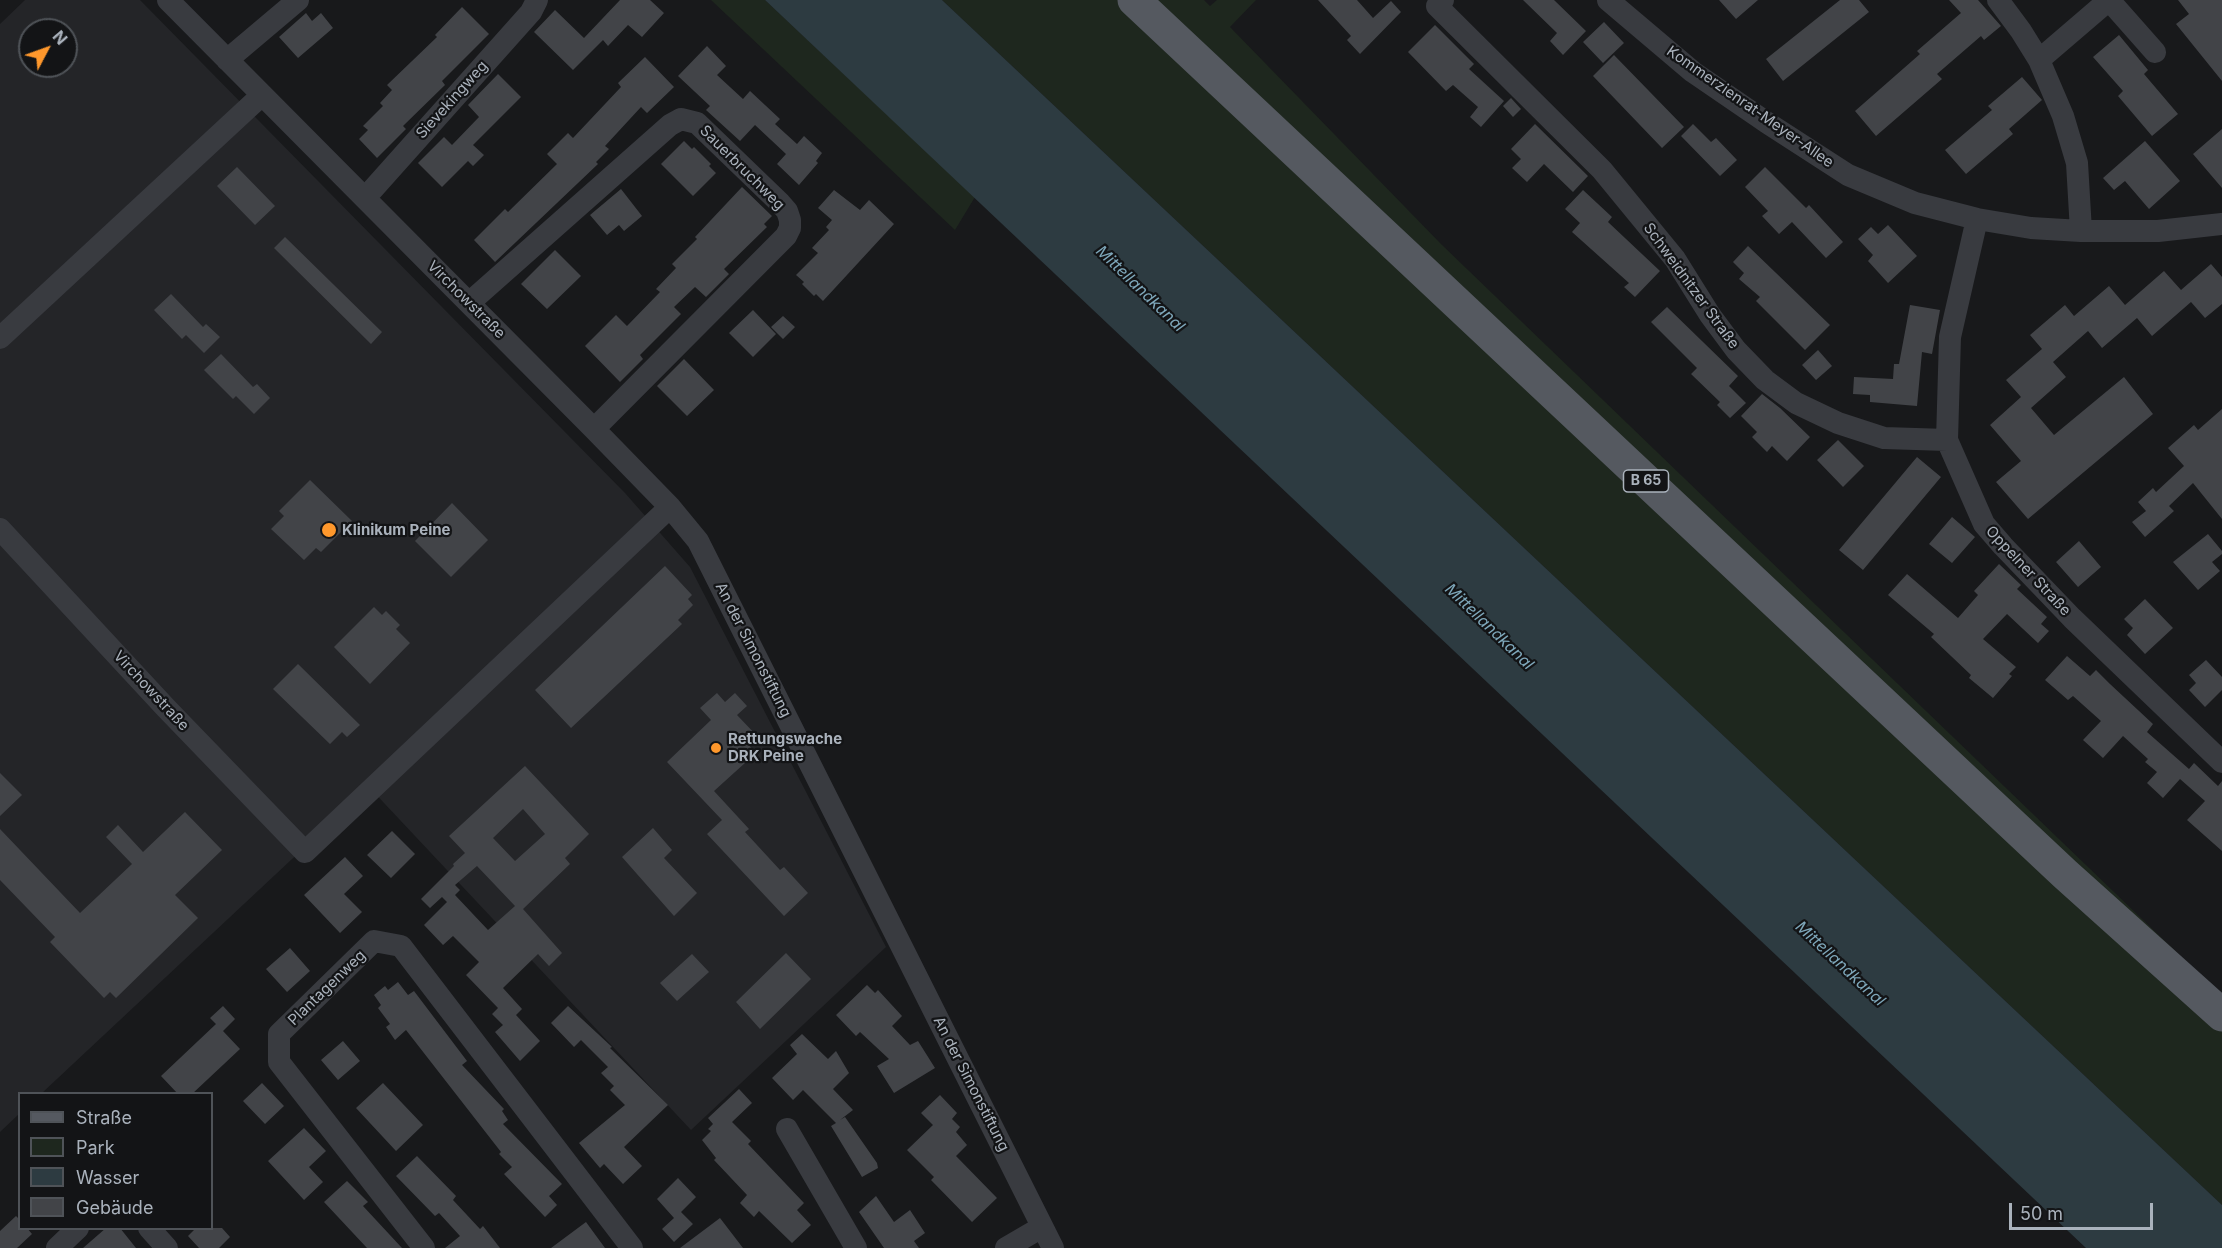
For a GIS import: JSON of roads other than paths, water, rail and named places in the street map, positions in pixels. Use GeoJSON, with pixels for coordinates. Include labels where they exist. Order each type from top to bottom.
{"type":"FeatureCollection","features":[{"type":"Feature","properties":{"kind":"main road","name":"B 65"},"geometry":{"type":"LineString","coordinates":[[1134,0],[2065,874],[2222,1015]]}},
{"type":"Feature","properties":{"kind":"street","name":"Virchowstraße"},"geometry":{"type":"LineString","coordinates":[[0,529],[166,708],[305,852],[670,507],[168,0]]}},
{"type":"Feature","properties":{"kind":"street"},"geometry":{"type":"LineString","coordinates":[[227,60],[298,0]]}},
{"type":"Feature","properties":{"kind":"street","name":"Sievekingweg"},"geometry":{"type":"LineString","coordinates":[[364,198],[531,12],[537,0]]}},
{"type":"Feature","properties":{"kind":"street","name":"Schweidnitzer Straße"},"geometry":{"type":"LineString","coordinates":[[1443,0],[1437,6],[1608,177],[1675,259],[1710,315],[1736,350],[1765,380],[1796,403],[1838,423],[1884,438],[1947,440]]}},
{"type":"Feature","properties":{"kind":"street","name":"Kommerzienrat-Meyer-Allee"},"geometry":{"type":"LineString","coordinates":[[1608,0],[1693,72],[1766,122],[1848,175],[1915,203],[1977,219],[2031,228],[2081,231],[2158,231],[2222,224]]}},
{"type":"Feature","properties":{"kind":"street"},"geometry":{"type":"LineString","coordinates":[[1998,0],[2039,60],[2063,116],[2077,163],[2081,231]]}},
{"type":"Feature","properties":{"kind":"street"},"geometry":{"type":"LineString","coordinates":[[2039,60],[2109,0],[2155,52]]}},
{"type":"Feature","properties":{"kind":"street"},"geometry":{"type":"LineString","coordinates":[[0,339],[262,94]]}},
{"type":"Feature","properties":{"kind":"street","name":"Sauerbruchweg"},"geometry":{"type":"LineString","coordinates":[[469,303],[670,125],[681,119],[697,123],[780,203],[787,211],[790,220],[790,228],[786,236],[594,429]]}},
{"type":"Feature","properties":{"kind":"street","name":"Oppelner Straße"},"geometry":{"type":"LineString","coordinates":[[1977,219],[1950,337],[1947,440],[1984,524],[2125,670],[2222,762]]}},
{"type":"Feature","properties":{"kind":"street","name":"An der Simonstiftung"},"geometry":{"type":"LineString","coordinates":[[670,507],[698,541],[1053,1248]]}},
{"type":"Feature","properties":{"kind":"street","name":"Plantagenweg"},"geometry":{"type":"LineString","coordinates":[[424,1248],[279,1062],[279,1034],[374,942],[401,946],[632,1248]]}},
{"type":"Feature","properties":{"kind":"street"},"geometry":{"type":"LineString","coordinates":[[787,1130],[856,1248]]}},
{"type":"Feature","properties":{"kind":"street"},"geometry":{"type":"LineString","coordinates":[[1006,1248],[1042,1227]]}},
{"type":"Feature","properties":{"kind":"street"},"geometry":{"type":"LineString","coordinates":[[57,1248],[76,1230]]}},
{"type":"Feature","properties":{"kind":"street"},"geometry":{"type":"LineString","coordinates":[[151,1230],[167,1248]]}},
{"type":"Feature","properties":{"kind":"water","name":"Mittellandkanal"},"geometry":{"type":"Polygon","coordinates":[[[765,0],[942,0],[2222,1205],[2222,1248],[2086,1248],[765,0]]]}},
{"type":"Feature","properties":{"kind":"place","name":"Klinikum Peine"},"geometry":{"type":"Point","coordinates":[329,530]}},
{"type":"Feature","properties":{"kind":"place","name":"Rettungswache DRK Peine"},"geometry":{"type":"Point","coordinates":[716,748]}}]}
